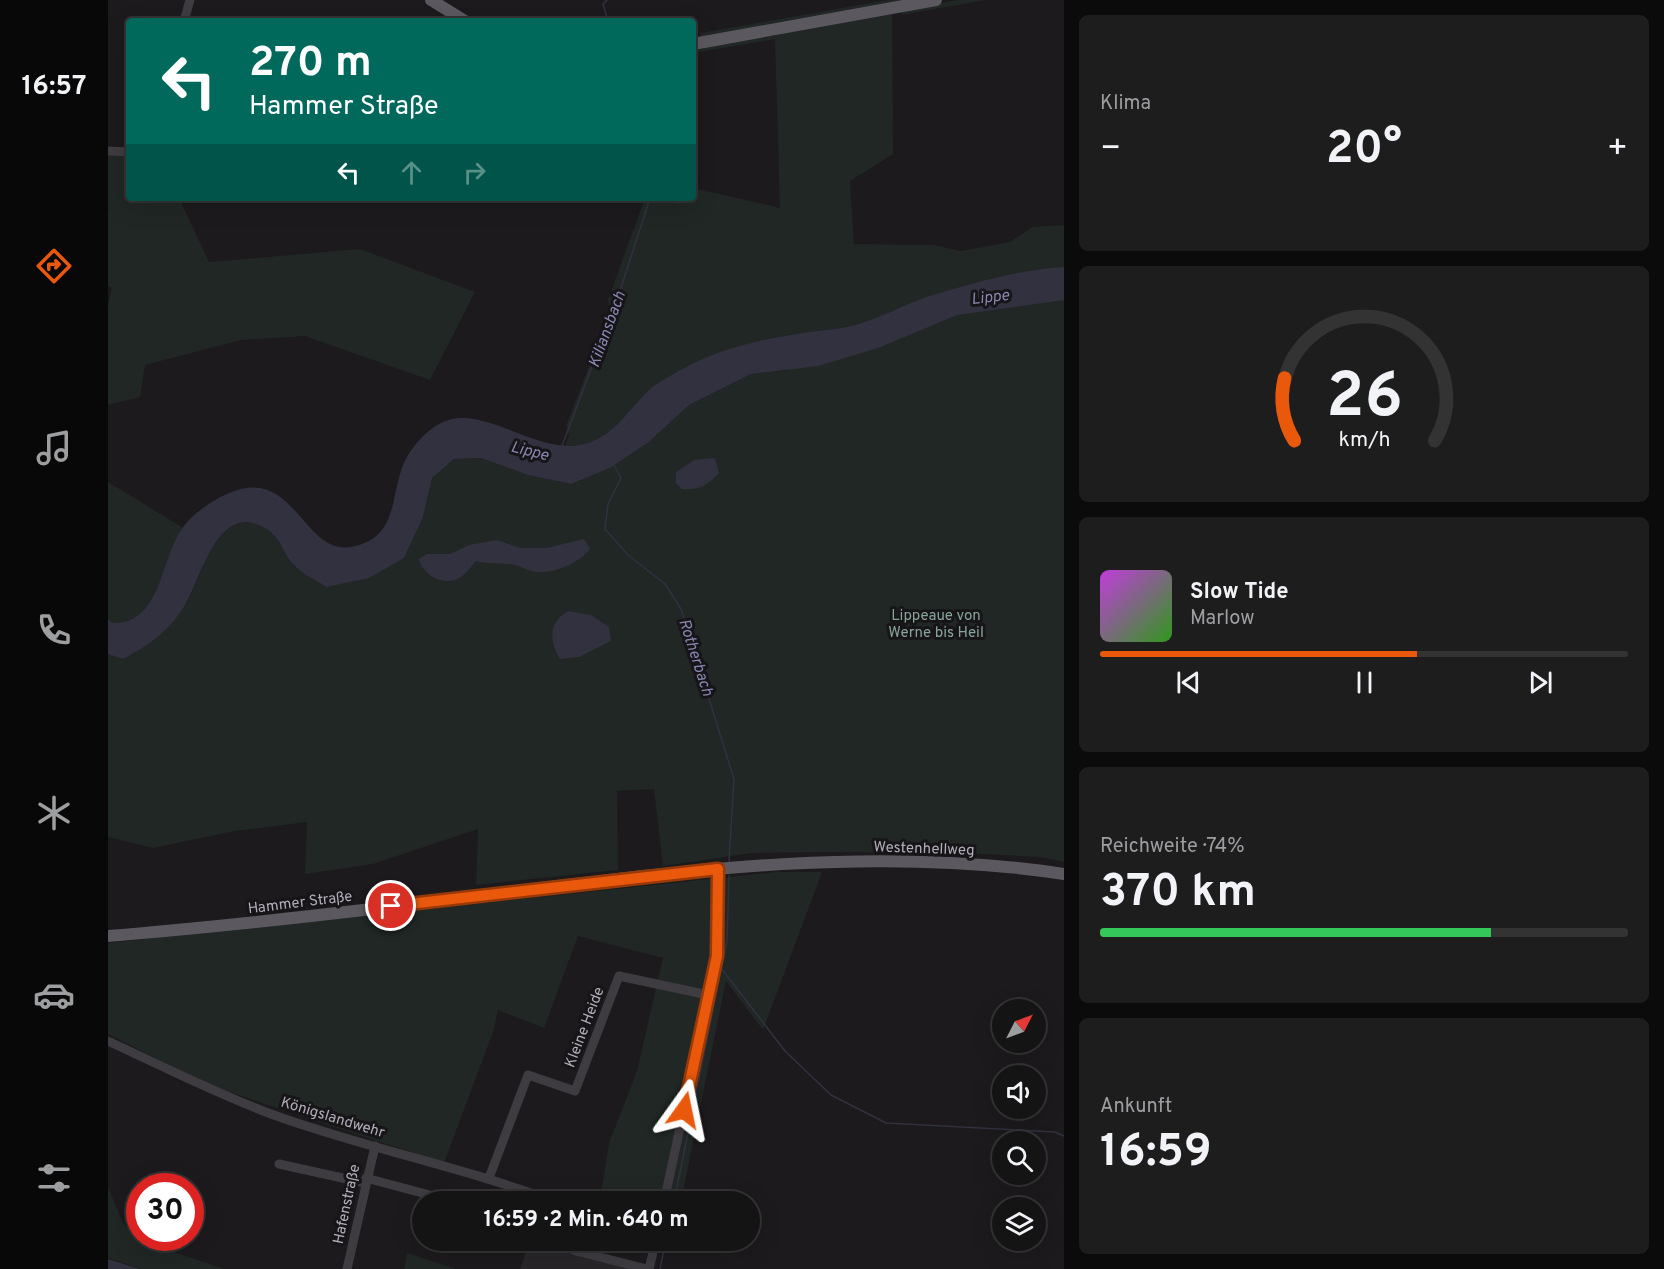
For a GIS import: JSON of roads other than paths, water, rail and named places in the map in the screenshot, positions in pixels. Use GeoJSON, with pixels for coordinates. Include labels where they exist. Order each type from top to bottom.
{"type":"FeatureCollection","features":[{"type":"Feature","properties":{"kind":"main road"},"geometry":{"type":"LineString","coordinates":[[431,0],[460,18]]}},
{"type":"Feature","properties":{"kind":"main road"},"geometry":{"type":"LineString","coordinates":[[696,43],[910,2],[936,0]]}},
{"type":"Feature","properties":{"kind":"main road","name":"Westenhellweg"},"geometry":{"type":"LineString","coordinates":[[782,864],[921,862],[1021,868],[1064,874]]}},
{"type":"Feature","properties":{"kind":"main road","name":"Hammer Straße"},"geometry":{"type":"LineString","coordinates":[[108,936],[202,928],[718,869],[782,864]]}},
{"type":"Feature","properties":{"kind":"street"},"geometry":{"type":"LineString","coordinates":[[185,18],[190,0]]}},
{"type":"Feature","properties":{"kind":"street"},"geometry":{"type":"LineString","coordinates":[[108,151],[126,152]]}},
{"type":"Feature","properties":{"kind":"street"},"geometry":{"type":"LineString","coordinates":[[666,1191],[718,943],[718,869]]}},
{"type":"Feature","properties":{"kind":"street","name":"Kleine Heide"},"geometry":{"type":"LineString","coordinates":[[489,1178],[528,1075],[576,1091],[619,976],[708,995]]}},
{"type":"Feature","properties":{"kind":"street","name":"Königslandwehr"},"geometry":{"type":"LineString","coordinates":[[108,1041],[209,1088],[273,1114],[489,1178],[525,1191]]}},
{"type":"Feature","properties":{"kind":"street","name":"Hafenstraße"},"geometry":{"type":"LineString","coordinates":[[347,1269],[375,1146]]}},
{"type":"Feature","properties":{"kind":"street"},"geometry":{"type":"LineString","coordinates":[[279,1164],[412,1191]]}},
{"type":"Feature","properties":{"kind":"street"},"geometry":{"type":"LineString","coordinates":[[576,1251],[648,1269],[653,1251]]}},
{"type":"Feature","properties":{"kind":"water","name":"Lippe"},"geometry":{"type":"Polygon","coordinates":[[[1064,267],[1064,300],[957,315],[878,348],[818,366],[751,374],[689,405],[649,442],[610,468],[571,484],[528,475],[481,458],[454,459],[432,478],[423,517],[404,558],[369,578],[326,587],[295,567],[270,531],[248,522],[234,525],[222,535],[212,549],[189,598],[169,626],[149,644],[123,659],[108,654],[108,619],[112,623],[128,621],[141,613],[158,587],[175,540],[183,527],[201,509],[233,491],[261,488],[276,494],[326,542],[341,547],[359,545],[380,533],[386,524],[405,462],[422,437],[439,424],[456,418],[474,419],[552,444],[572,446],[591,442],[615,427],[654,386],[712,355],[760,341],[856,325],[927,297],[977,282],[1029,271],[1064,267]]]}},
{"type":"Feature","properties":{"kind":"water"},"geometry":{"type":"Polygon","coordinates":[[[715,458],[719,473],[707,484],[693,489],[682,489],[676,483],[676,472],[694,460],[715,458]]]}},
{"type":"Feature","properties":{"kind":"water"},"geometry":{"type":"Polygon","coordinates":[[[584,539],[590,549],[580,559],[558,569],[543,572],[512,564],[476,561],[462,576],[443,581],[425,571],[419,559],[427,554],[450,554],[469,545],[497,540],[520,548],[546,548],[584,539]]]}},
{"type":"Feature","properties":{"kind":"water"},"geometry":{"type":"Polygon","coordinates":[[[568,611],[591,615],[609,627],[611,641],[579,657],[560,659],[552,639],[552,632],[557,621],[568,611]]]}},
{"type":"Feature","properties":{"kind":"water"},"geometry":{"type":"Polygon","coordinates":[[[108,1259],[140,1269],[108,1269],[108,1259]]]}},
{"type":"Feature","properties":{"kind":"waterway","name":"Kiliansbach"},"geometry":{"type":"LineString","coordinates":[[607,0],[603,4],[607,18]]}},
{"type":"Feature","properties":{"kind":"waterway","name":"Kiliansbach"},"geometry":{"type":"LineString","coordinates":[[562,446],[618,297],[649,201]]}},
{"type":"Feature","properties":{"kind":"waterway","name":"Rotherbach"},"geometry":{"type":"LineString","coordinates":[[614,465],[621,478],[608,504],[605,529],[628,555],[665,584],[681,609],[734,779],[729,861]]}},
{"type":"Feature","properties":{"kind":"waterway","name":"Rotherbach"},"geometry":{"type":"LineString","coordinates":[[676,1191],[727,941],[729,875]]}},
{"type":"Feature","properties":{"kind":"waterway"},"geometry":{"type":"LineString","coordinates":[[721,968],[785,1051],[831,1095],[886,1123],[1055,1132],[1064,1136]]}},
{"type":"Feature","properties":{"kind":"waterway","name":"Rotherbach"},"geometry":{"type":"LineString","coordinates":[[660,1269],[664,1251]]}},
{"type":"Feature","properties":{"kind":"park label","name":"Lippeaue von Werne bis Heil"},"geometry":{"type":"Point","coordinates":[936,624]}}]}
